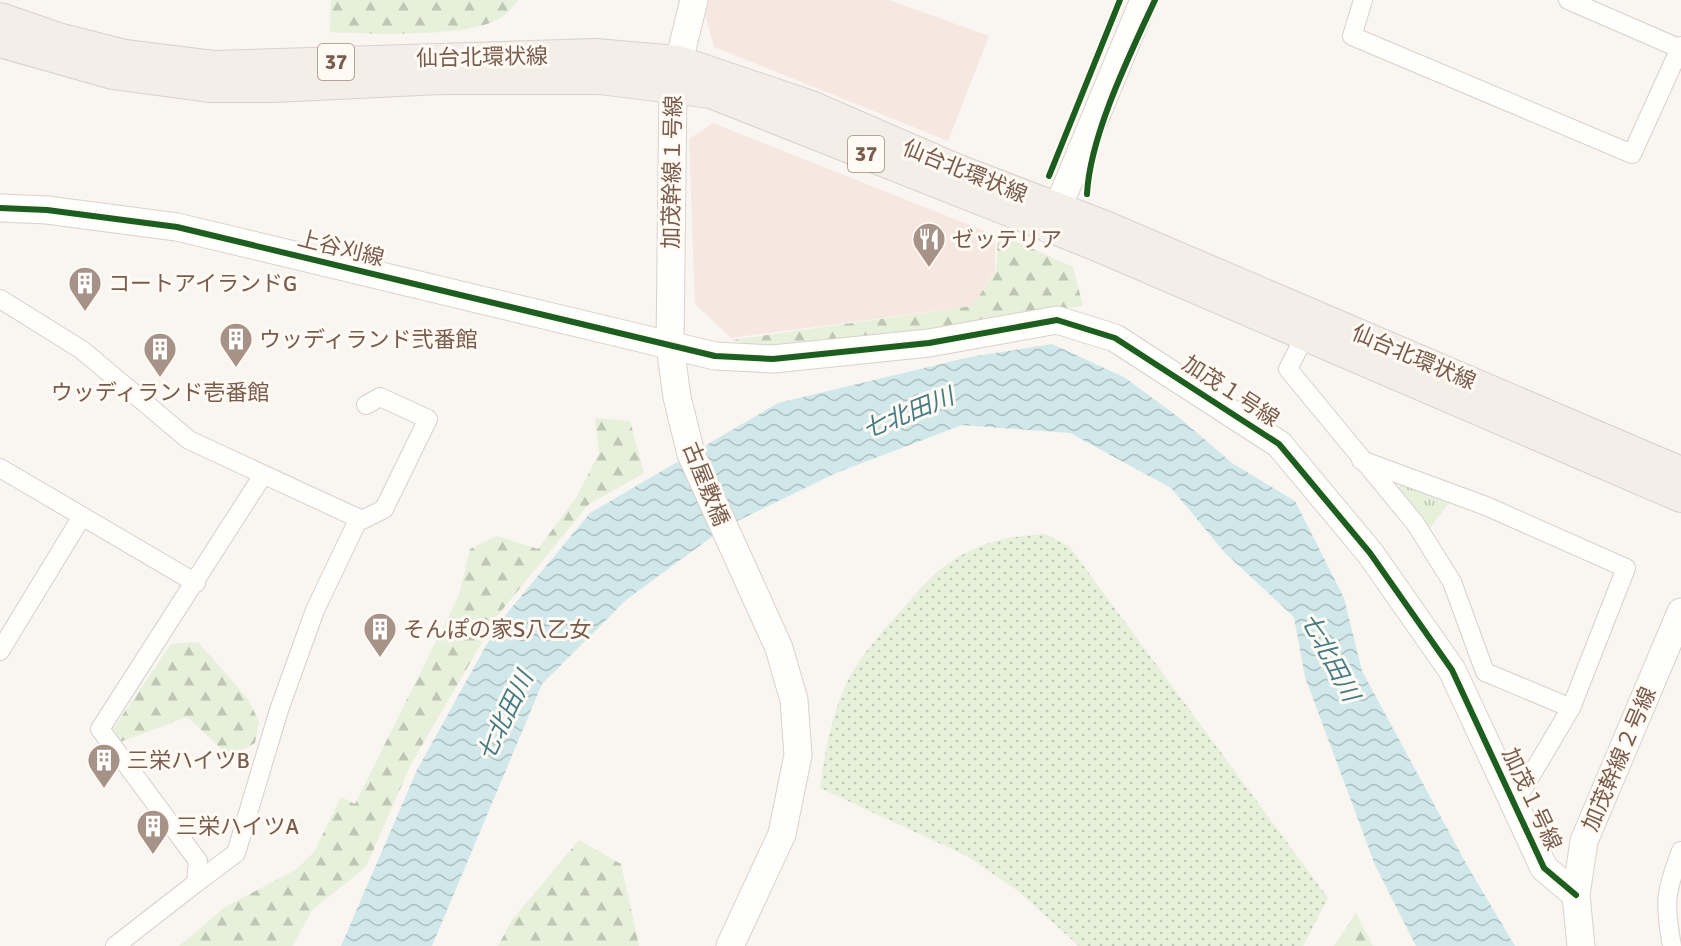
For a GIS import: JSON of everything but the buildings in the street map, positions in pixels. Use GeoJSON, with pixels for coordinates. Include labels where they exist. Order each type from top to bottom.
{"type":"FeatureCollection","features":[{"type":"Feature","properties":{"kind":"main road","name":"仙台北環状線"},"geometry":{"type":"LineString","coordinates":[[0,18],[58,39],[125,55],[213,66],[595,54],[811,106],[956,169],[1053,218],[1095,245],[1681,497]]}},
{"type":"Feature","properties":{"kind":"main road","name":"仙台北環状線"},"geometry":{"type":"LineString","coordinates":[[0,42],[113,74],[209,87],[273,87],[441,79],[600,79],[675,73]]}},
{"type":"Feature","properties":{"kind":"main road","name":"仙台北環状線"},"geometry":{"type":"LineString","coordinates":[[1053,218],[1380,342],[1681,472]]}},
{"type":"Feature","properties":{"kind":"street","name":"加茂幹線１号線"},"geometry":{"type":"LineString","coordinates":[[677,397],[670,347],[675,73],[694,0]]}},
{"type":"Feature","properties":{"kind":"street"},"geometry":{"type":"LineString","coordinates":[[1053,218],[1144,0]]}},
{"type":"Feature","properties":{"kind":"street"},"geometry":{"type":"LineString","coordinates":[[1363,0],[1352,36],[1632,154],[1681,48],[1568,0]]}},
{"type":"Feature","properties":{"kind":"street","name":"上谷刈線"},"geometry":{"type":"LineString","coordinates":[[0,208],[47,210],[177,226],[670,347]]}},
{"type":"Feature","properties":{"kind":"street"},"geometry":{"type":"LineString","coordinates":[[1,302],[82,350],[189,440],[363,520],[384,508],[428,418],[380,397],[366,405]]}},
{"type":"Feature","properties":{"kind":"street","name":"加茂１号線"},"geometry":{"type":"LineString","coordinates":[[670,347],[715,356],[773,359],[929,343],[1057,321],[1115,338],[1279,444],[1370,553],[1452,670],[1544,868],[1576,895]]}},
{"type":"Feature","properties":{"kind":"street"},"geometry":{"type":"LineString","coordinates":[[1305,336],[1288,369],[1415,523],[1452,582],[1485,672],[1571,708]]}},
{"type":"Feature","properties":{"kind":"street","name":"古屋敷橋"},"geometry":{"type":"LineString","coordinates":[[677,397],[691,454],[782,658],[794,700],[798,754],[782,834],[730,946]]}},
{"type":"Feature","properties":{"kind":"street"},"geometry":{"type":"LineString","coordinates":[[1361,460],[1486,506],[1626,568],[1571,708],[1514,804]]}},
{"type":"Feature","properties":{"kind":"street"},"geometry":{"type":"LineString","coordinates":[[0,468],[81,518],[196,583]]}},
{"type":"Feature","properties":{"kind":"street"},"geometry":{"type":"LineString","coordinates":[[196,883],[198,861],[100,729],[196,583],[263,475]]}},
{"type":"Feature","properties":{"kind":"street"},"geometry":{"type":"LineString","coordinates":[[0,651],[81,518]]}},
{"type":"Feature","properties":{"kind":"street"},"geometry":{"type":"LineString","coordinates":[[115,946],[236,854],[279,710],[315,610],[358,518]]}},
{"type":"Feature","properties":{"kind":"street","name":"加茂幹線２号線"},"geometry":{"type":"LineString","coordinates":[[1581,946],[1576,895],[1584,841],[1681,612]]}},
{"type":"Feature","properties":{"kind":"street"},"geometry":{"type":"LineString","coordinates":[[1672,946],[1666,916],[1667,888],[1681,851]]}},
{"type":"Feature","properties":{"kind":"shaded area"},"geometry":{"type":"Polygon","coordinates":[[[707,0],[889,0],[989,36],[948,141],[714,47],[703,7],[707,0]]]}},
{"type":"Feature","properties":{"kind":"shaded area"},"geometry":{"type":"Polygon","coordinates":[[[713,123],[995,235],[995,271],[972,306],[731,338],[695,304],[689,139],[713,123]]]}},
{"type":"Feature","properties":{"kind":"green space"},"geometry":{"type":"Polygon","coordinates":[[[331,0],[518,0],[502,17],[488,24],[445,32],[393,34],[330,32],[331,0]]]}},
{"type":"Feature","properties":{"kind":"green space"},"geometry":{"type":"Polygon","coordinates":[[[1004,236],[1073,267],[1083,306],[1049,310],[932,335],[774,351],[733,340],[972,306],[996,271],[998,241],[1004,236]]]}},
{"type":"Feature","properties":{"kind":"green space"},"geometry":{"type":"Polygon","coordinates":[[[595,418],[630,421],[644,473],[588,505],[498,615],[411,764],[366,867],[312,910],[293,946],[179,946],[225,907],[297,869],[314,852],[341,797],[355,804],[459,595],[470,549],[497,536],[538,549],[576,498],[599,453],[595,418]]]}},
{"type":"Feature","properties":{"kind":"green space"},"geometry":{"type":"Polygon","coordinates":[[[1403,481],[1451,501],[1428,530],[1396,491],[1403,481]]]}},
{"type":"Feature","properties":{"kind":"green space"},"geometry":{"type":"Polygon","coordinates":[[[1045,534],[1069,546],[1328,898],[1303,946],[1079,946],[1018,891],[967,856],[820,788],[834,718],[849,678],[868,649],[928,580],[963,554],[982,545],[1000,540],[1045,534]]]}},
{"type":"Feature","properties":{"kind":"green space"},"geometry":{"type":"Polygon","coordinates":[[[198,642],[247,698],[259,721],[255,743],[230,757],[187,717],[120,742],[113,729],[171,644],[198,642]]]}},
{"type":"Feature","properties":{"kind":"green space"},"geometry":{"type":"Polygon","coordinates":[[[579,840],[621,864],[639,946],[498,946],[512,920],[579,840]]]}},
{"type":"Feature","properties":{"kind":"green space"},"geometry":{"type":"Polygon","coordinates":[[[1356,913],[1373,946],[1334,946],[1356,913]]]}},
{"type":"Feature","properties":{"kind":"water","name":"七北田川"},"geometry":{"type":"Polygon","coordinates":[[[1052,344],[1124,377],[1181,419],[1232,463],[1295,501],[1344,598],[1362,671],[1468,867],[1515,946],[1416,946],[1375,865],[1305,677],[1294,617],[1225,553],[1171,488],[1070,433],[962,425],[836,473],[725,527],[626,600],[542,684],[432,946],[341,946],[417,770],[498,624],[590,513],[778,403],[970,357],[1052,344]]]}},
{"type":"Feature","properties":{"kind":"cycle path"},"geometry":{"type":"LineString","coordinates":[[1049,176],[1120,0]]}},
{"type":"Feature","properties":{"kind":"cycle path"},"geometry":{"type":"LineString","coordinates":[[1087,194],[1095,146],[1103,121],[1155,0]]}},
{"type":"Feature","properties":{"kind":"cycle path"},"geometry":{"type":"LineString","coordinates":[[0,208],[47,210],[177,227],[715,356],[773,359],[929,343],[1057,320],[1115,338],[1279,444],[1370,553],[1452,670],[1544,868],[1576,895]]}},
{"type":"Feature","properties":{"kind":"place","name":"ゼッテリア"},"geometry":{"type":"Point","coordinates":[929,268]}},
{"type":"Feature","properties":{"kind":"place","name":"コートアイランドG"},"geometry":{"type":"Point","coordinates":[85,312]}},
{"type":"Feature","properties":{"kind":"place","name":"ウッディランド弐番館"},"geometry":{"type":"Point","coordinates":[236,368]}},
{"type":"Feature","properties":{"kind":"place","name":"ウッディランド壱番館"},"geometry":{"type":"Point","coordinates":[160,378]}},
{"type":"Feature","properties":{"kind":"place","name":"そんぽの家S八乙女"},"geometry":{"type":"Point","coordinates":[380,658]}},
{"type":"Feature","properties":{"kind":"place","name":"三栄ハイツB"},"geometry":{"type":"Point","coordinates":[104,789]}},
{"type":"Feature","properties":{"kind":"place","name":"三栄ハイツA"},"geometry":{"type":"Point","coordinates":[153,855]}}]}
